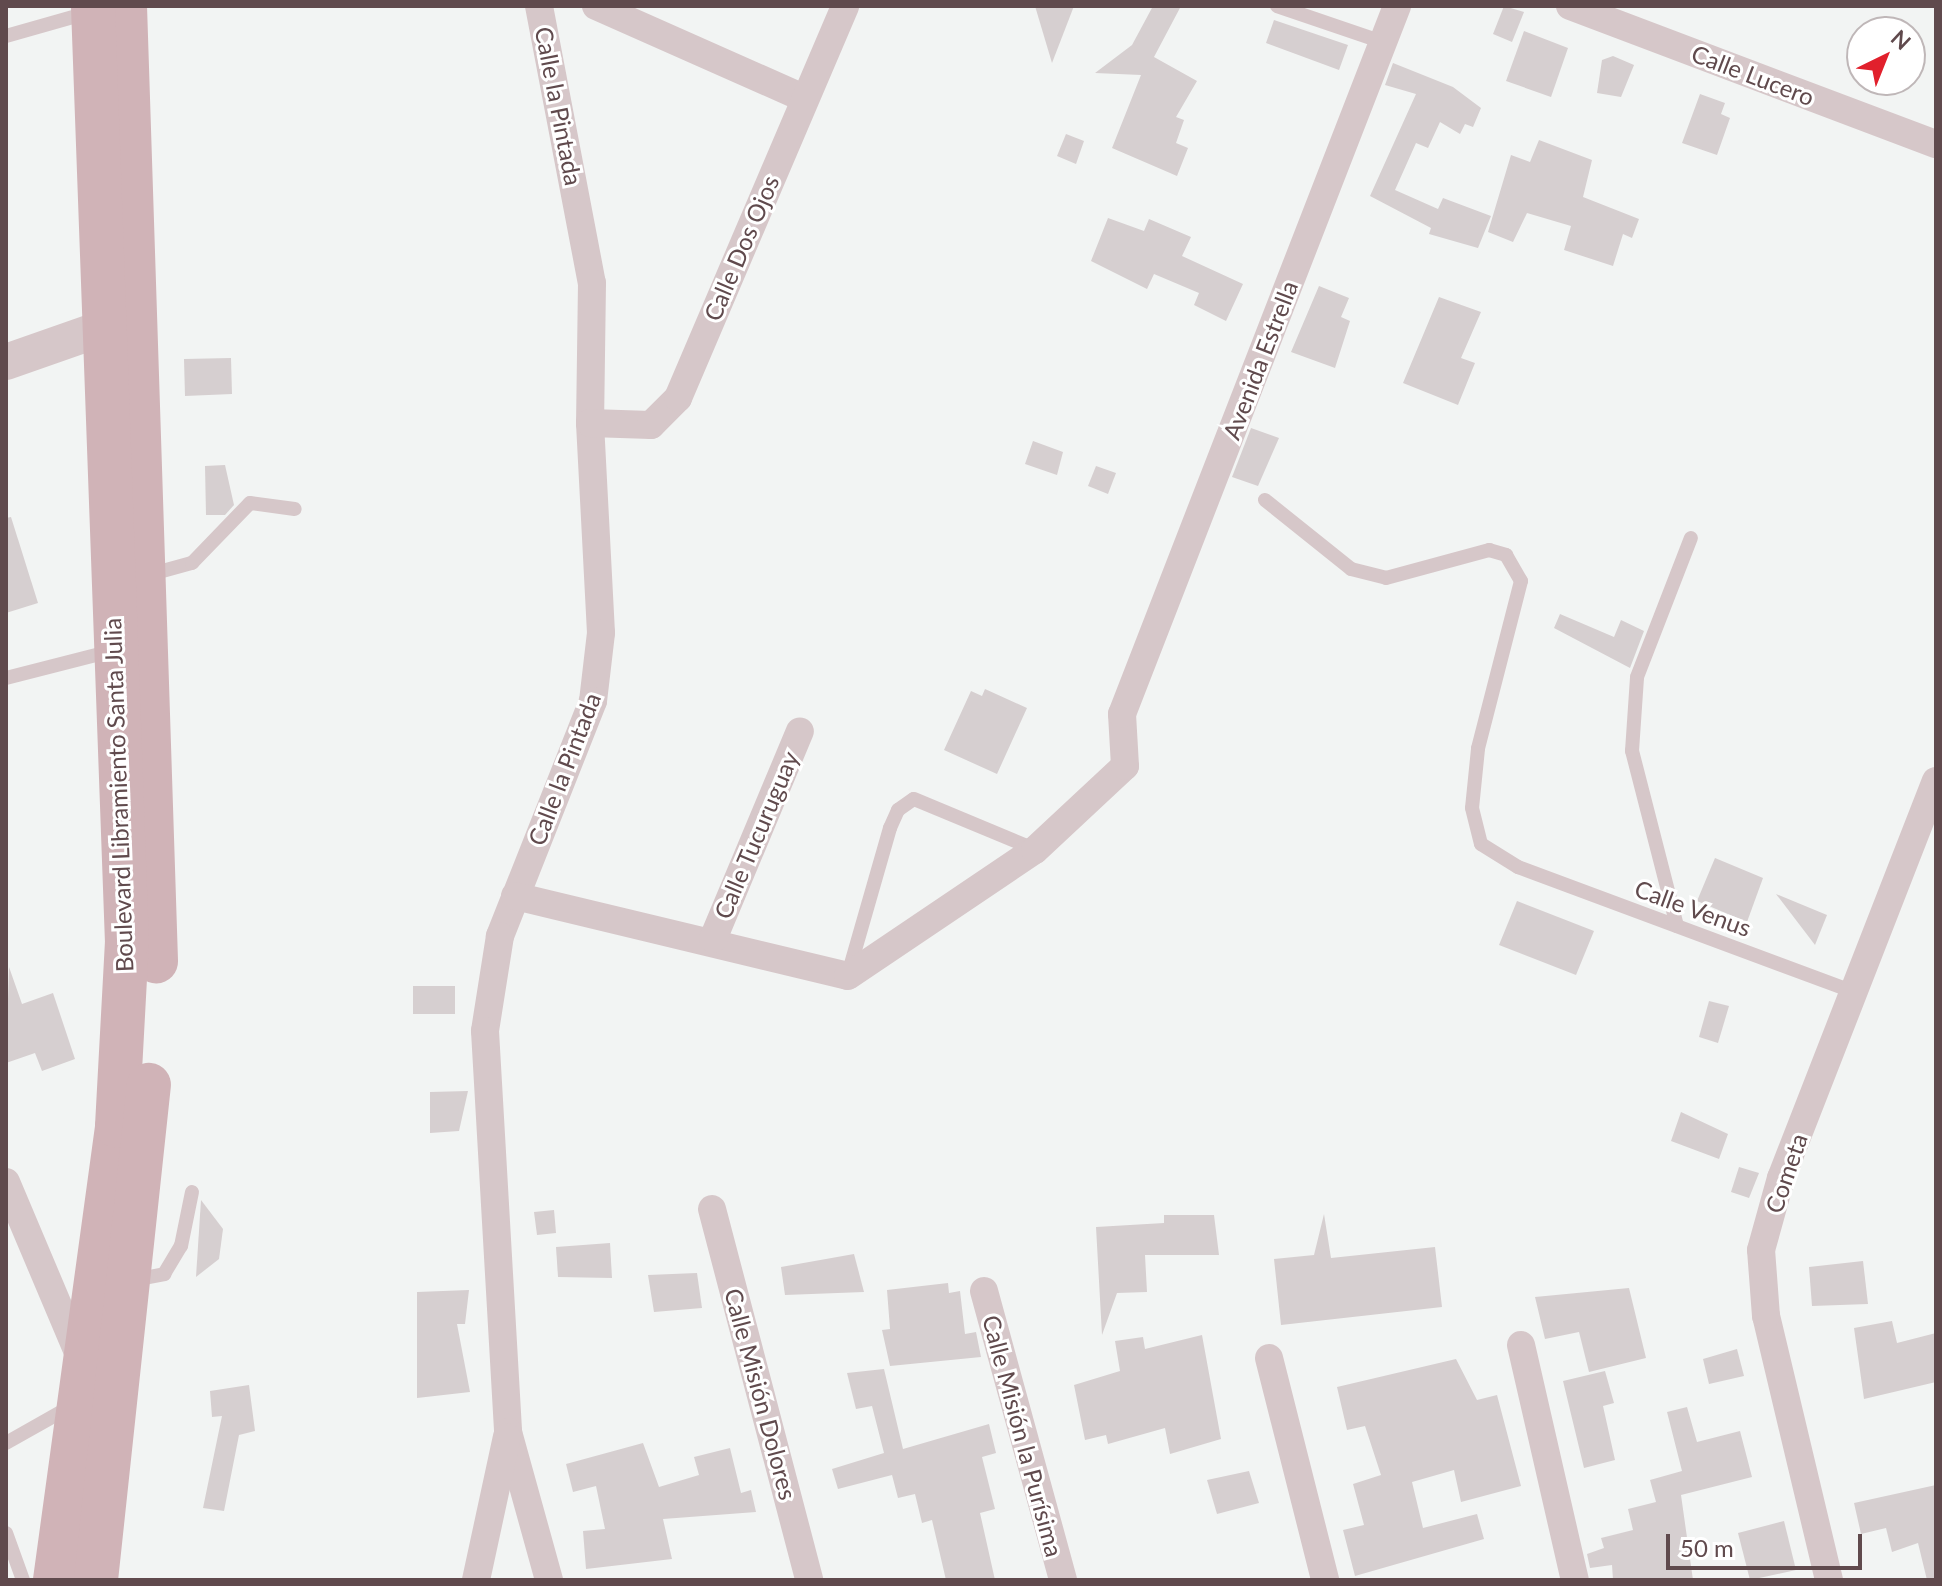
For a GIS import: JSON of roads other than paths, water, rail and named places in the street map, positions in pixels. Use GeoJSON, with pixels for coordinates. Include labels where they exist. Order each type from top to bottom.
{"type":"FeatureCollection","features":[{"type":"Feature","properties":{"kind":"main road","name":"Boulevard Libramiento Santa Julia"},"geometry":{"type":"LineString","coordinates":[[55,1580],[94,1388],[134,1280],[156,965],[148,575],[123,320],[103,8]]}},
{"type":"Feature","properties":{"kind":"main road","name":"Boulevard Libramiento Santa Julia"},"geometry":{"type":"LineString","coordinates":[[96,1580],[94,1388],[117,1126],[127,943],[112,651],[123,320]]}},
{"type":"Feature","properties":{"kind":"street","name":"Calle la Pintada"},"geometry":{"type":"LineString","coordinates":[[508,1432],[485,1031],[487,983],[515,896],[593,701],[601,633],[590,423],[592,283],[539,6]]}},
{"type":"Feature","properties":{"kind":"street"},"geometry":{"type":"LineString","coordinates":[[596,6],[804,98]]}},
{"type":"Feature","properties":{"kind":"street","name":"Calle Dos Ojos"},"geometry":{"type":"LineString","coordinates":[[590,423],[651,425],[678,398],[845,6]]}},
{"type":"Feature","properties":{"kind":"street","name":"Avenida Estrella"},"geometry":{"type":"LineString","coordinates":[[1035,850],[1125,766],[1122,714],[1397,6]]}},
{"type":"Feature","properties":{"kind":"street","name":"Calle Lucero"},"geometry":{"type":"LineString","coordinates":[[1570,6],[1936,144]]}},
{"type":"Feature","properties":{"kind":"street"},"geometry":{"type":"LineString","coordinates":[[6,362],[123,320]]}},
{"type":"Feature","properties":{"kind":"street","name":"Calle Tucuruguay"},"geometry":{"type":"LineString","coordinates":[[713,939],[800,731]]}},
{"type":"Feature","properties":{"kind":"street","name":"Cometa"},"geometry":{"type":"LineString","coordinates":[[1829,1580],[1766,1316],[1761,1250],[1781,1178],[1936,781]]}},
{"type":"Feature","properties":{"kind":"street"},"geometry":{"type":"LineString","coordinates":[[848,976],[1035,850]]}},
{"type":"Feature","properties":{"kind":"street","name":"Calle Tucuruguay"},"geometry":{"type":"LineString","coordinates":[[515,896],[713,939],[848,976]]}},
{"type":"Feature","properties":{"kind":"street"},"geometry":{"type":"LineString","coordinates":[[6,1182],[16,1236],[94,1388]]}},
{"type":"Feature","properties":{"kind":"street","name":"Calle Misión Dolores"},"geometry":{"type":"LineString","coordinates":[[712,1209],[809,1580]]}},
{"type":"Feature","properties":{"kind":"street","name":"Calle Misión la Purísima"},"geometry":{"type":"LineString","coordinates":[[984,1291],[1063,1580]]}},
{"type":"Feature","properties":{"kind":"street"},"geometry":{"type":"LineString","coordinates":[[1521,1345],[1575,1580]]}},
{"type":"Feature","properties":{"kind":"street"},"geometry":{"type":"LineString","coordinates":[[1269,1358],[1325,1580]]}},
{"type":"Feature","properties":{"kind":"street"},"geometry":{"type":"LineString","coordinates":[[476,1580],[508,1432]]}},
{"type":"Feature","properties":{"kind":"street"},"geometry":{"type":"LineString","coordinates":[[508,1432],[549,1580]]}},
{"type":"Feature","properties":{"kind":"lane"},"geometry":{"type":"LineString","coordinates":[[1277,6],[1383,42]]}},
{"type":"Feature","properties":{"kind":"lane"},"geometry":{"type":"LineString","coordinates":[[6,36],[103,8]]}},
{"type":"Feature","properties":{"kind":"lane","name":"Calle Venus"},"geometry":{"type":"LineString","coordinates":[[1265,500],[1351,569],[1386,578],[1489,550],[1506,555],[1521,581],[1478,749],[1472,808],[1481,844],[1518,867],[1854,992]]}},
{"type":"Feature","properties":{"kind":"lane"},"geometry":{"type":"LineString","coordinates":[[148,575],[192,563],[250,503],[295,509]]}},
{"type":"Feature","properties":{"kind":"lane"},"geometry":{"type":"LineString","coordinates":[[1677,926],[1632,751],[1637,677],[1691,538]]}},
{"type":"Feature","properties":{"kind":"lane"},"geometry":{"type":"LineString","coordinates":[[6,678],[112,651]]}},
{"type":"Feature","properties":{"kind":"lane"},"geometry":{"type":"LineString","coordinates":[[848,976],[890,828],[898,810],[914,799],[1035,850]]}},
{"type":"Feature","properties":{"kind":"lane"},"geometry":{"type":"LineString","coordinates":[[134,1280],[164,1274],[181,1246],[192,1192]]}},
{"type":"Feature","properties":{"kind":"lane"},"geometry":{"type":"LineString","coordinates":[[6,1443],[94,1388]]}},
{"type":"Feature","properties":{"kind":"lane"},"geometry":{"type":"LineString","coordinates":[[6,1533],[23,1580]]}}]}
